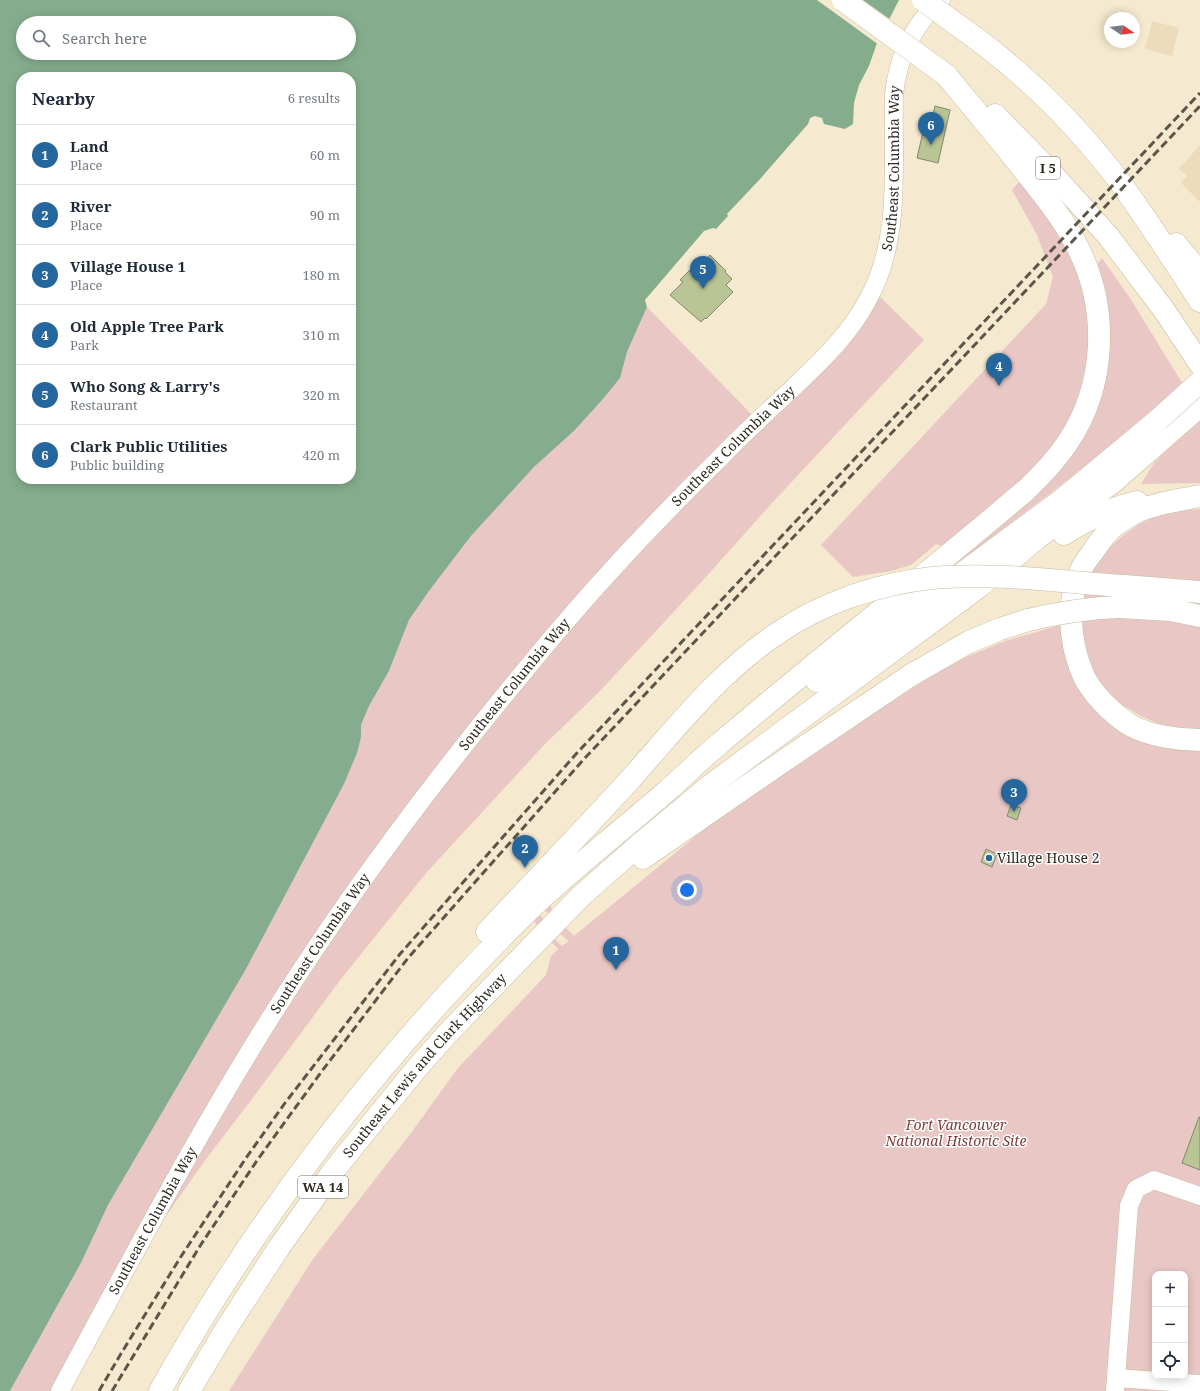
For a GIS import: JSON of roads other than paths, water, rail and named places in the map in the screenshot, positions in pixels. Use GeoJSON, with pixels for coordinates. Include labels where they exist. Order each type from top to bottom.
{"type":"FeatureCollection","features":[{"type":"Feature","properties":{"kind":"highway","name":"I 5"},"geometry":{"type":"LineString","coordinates":[[843,0],[966,90],[999,119],[1047,168],[1109,237],[1138,273],[1200,364]]}},
{"type":"Feature","properties":{"kind":"highway"},"geometry":{"type":"LineString","coordinates":[[923,0],[1015,69],[1060,112],[1101,158],[1133,200],[1200,301]]}},
{"type":"Feature","properties":{"kind":"highway"},"geometry":{"type":"LineString","coordinates":[[343,1118],[421,1024],[494,944],[527,912],[719,744],[1026,490],[1069,441],[1084,412],[1094,382],[1097,367],[1099,324],[1096,298],[1084,261],[1072,236],[1051,206],[946,75]]}},
{"type":"Feature","properties":{"kind":"highway"},"geometry":{"type":"LineString","coordinates":[[1133,200],[1184,251],[1200,272]]}},
{"type":"Feature","properties":{"kind":"highway"},"geometry":{"type":"LineString","coordinates":[[1138,273],[1200,392]]}},
{"type":"Feature","properties":{"kind":"highway"},"geometry":{"type":"LineString","coordinates":[[551,928],[606,872],[711,785],[980,586],[1036,539],[1113,482],[1164,426],[1200,382]]}},
{"type":"Feature","properties":{"kind":"highway"},"geometry":{"type":"LineString","coordinates":[[668,790],[1164,426],[1200,406]]}},
{"type":"Feature","properties":{"kind":"highway"},"geometry":{"type":"LineString","coordinates":[[980,586],[1084,521],[1125,505],[1145,500],[1200,496]]}},
{"type":"Feature","properties":{"kind":"highway"},"geometry":{"type":"LineString","coordinates":[[1200,496],[1139,511],[1114,526],[1096,546],[1082,568],[1073,594],[1071,620],[1074,646],[1082,673],[1098,698],[1116,715],[1133,727],[1166,738],[1200,740]]}},
{"type":"Feature","properties":{"kind":"highway"},"geometry":{"type":"LineString","coordinates":[[343,1118],[364,1075],[391,1038],[452,969],[580,834],[709,692],[751,653],[781,631],[816,611],[852,596],[892,584],[954,576],[998,577],[1200,592]]}},
{"type":"Feature","properties":{"kind":"highway"},"geometry":{"type":"LineString","coordinates":[[551,928],[653,851],[911,675],[969,642],[1000,629],[1028,620],[1066,612],[1119,607],[1170,610],[1200,616]]}},
{"type":"Feature","properties":{"kind":"highway","name":"Southeast Lewis and Clark Highway"},"geometry":{"type":"LineString","coordinates":[[189,1391],[256,1281],[332,1174],[388,1103],[448,1033],[551,928]]}},
{"type":"Feature","properties":{"kind":"highway","name":"Southeast Lewis and Clark Highway"},"geometry":{"type":"LineString","coordinates":[[160,1391],[186,1346],[235,1268],[287,1192],[343,1118]]}},
{"type":"Feature","properties":{"kind":"street","name":"Southeast Columbia Way"},"geometry":{"type":"LineString","coordinates":[[60,1391],[198,1138],[247,1056],[310,958],[410,816],[517,679],[624,556],[723,454],[820,362],[852,326],[865,305],[878,279],[889,244],[893,200],[894,94],[900,62],[906,45],[917,26],[941,0]]}},
{"type":"Feature","properties":{"kind":"street"},"geometry":{"type":"LineString","coordinates":[[1200,1196],[1154,1180],[1136,1189],[1130,1206],[1115,1384],[1200,1384]]}},
{"type":"Feature","properties":{"kind":"railway"},"geometry":{"type":"LineString","coordinates":[[99,1391],[180,1258],[246,1158],[285,1103],[400,954],[576,754],[1200,93]]}},
{"type":"Feature","properties":{"kind":"railway"},"geometry":{"type":"LineString","coordinates":[[112,1391],[200,1246],[258,1159],[322,1071],[408,958],[584,759],[1200,106]]}},
{"type":"Feature","properties":{"kind":"place","name":"Clark Public Utilities"},"geometry":{"type":"Point","coordinates":[931,145]}},
{"type":"Feature","properties":{"kind":"place","name":"Who Song & Larry's"},"geometry":{"type":"Point","coordinates":[703,289]}},
{"type":"Feature","properties":{"kind":"place","name":"Old Apple Tree Park"},"geometry":{"type":"Point","coordinates":[999,386]}},
{"type":"Feature","properties":{"kind":"place","name":"Village House 1"},"geometry":{"type":"Point","coordinates":[1014,812]}},
{"type":"Feature","properties":{"kind":"place","name":"Village House 2"},"geometry":{"type":"Point","coordinates":[989,858]}},
{"type":"Feature","properties":{"kind":"place","name":"River"},"geometry":{"type":"Point","coordinates":[525,868]}},
{"type":"Feature","properties":{"kind":"place","name":"Land"},"geometry":{"type":"Point","coordinates":[616,970]}},
{"type":"Feature","properties":{"kind":"park label","name":"Fort Vancouver National Historic Site"},"geometry":{"type":"Point","coordinates":[956,1134]}}]}
